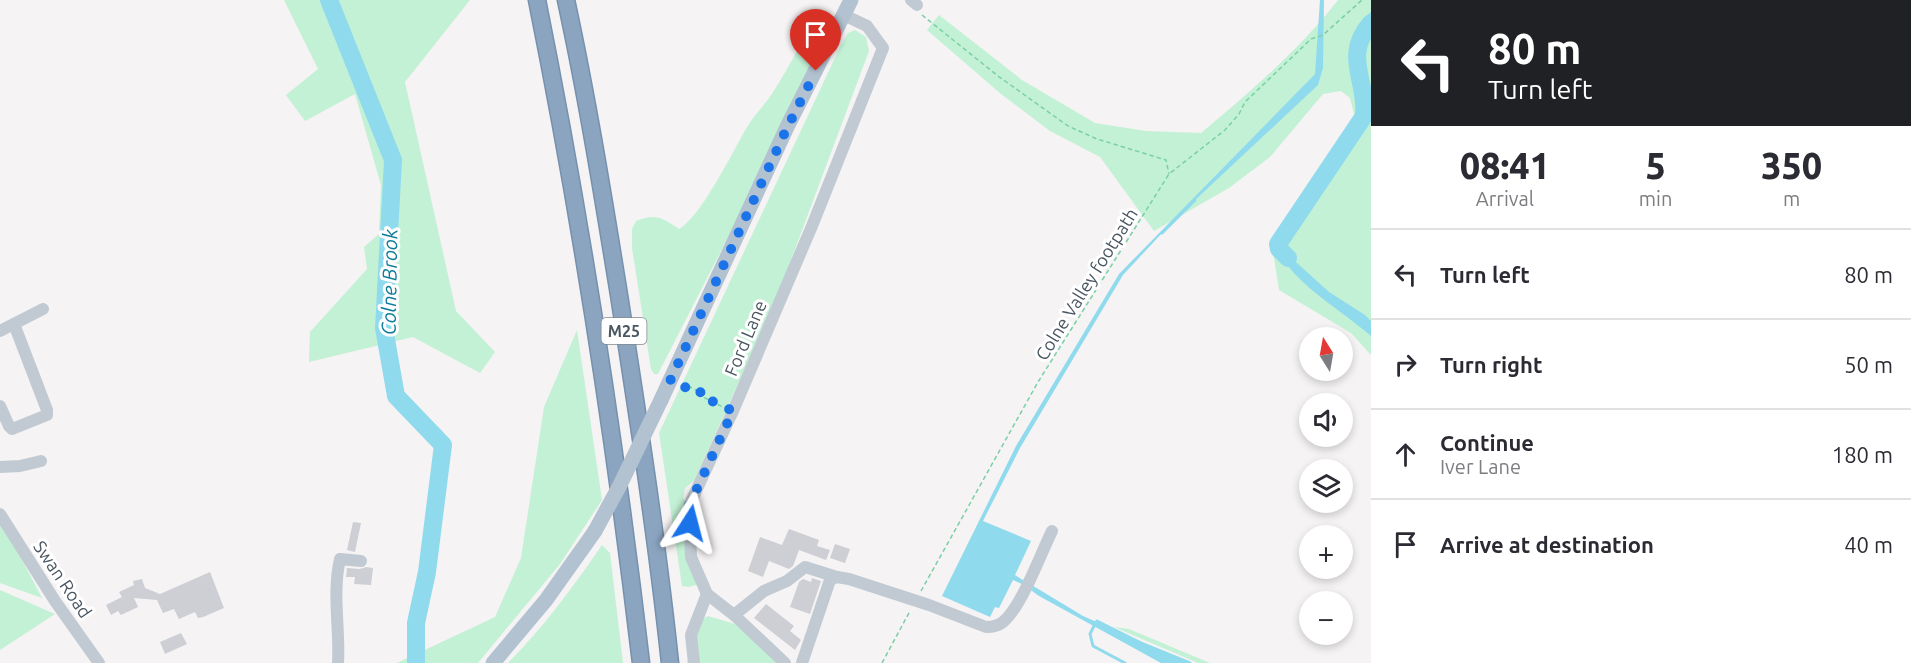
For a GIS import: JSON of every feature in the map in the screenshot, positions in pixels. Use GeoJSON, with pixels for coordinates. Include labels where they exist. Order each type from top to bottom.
{"type":"FeatureCollection","features":[{"type":"Feature","properties":{"kind":"highway","name":"M25"},"geometry":{"type":"LineString","coordinates":[[537,0],[578,222],[606,396],[641,663]]}},
{"type":"Feature","properties":{"kind":"highway","name":"M25"},"geometry":{"type":"LineString","coordinates":[[567,0],[634,392],[662,585],[670,663]]}},
{"type":"Feature","properties":{"kind":"main road"},"geometry":{"type":"LineString","coordinates":[[494,663],[546,600],[595,531],[620,485],[787,128],[851,0]]}},
{"type":"Feature","properties":{"kind":"street","name":"Ford Lane"},"geometry":{"type":"LineString","coordinates":[[785,663],[734,615],[707,594],[691,557],[689,506],[733,411],[812,226],[883,48],[867,26],[844,15]]}},
{"type":"Feature","properties":{"kind":"street"},"geometry":{"type":"LineString","coordinates":[[0,331],[43,309]]}},
{"type":"Feature","properties":{"kind":"street"},"geometry":{"type":"LineString","coordinates":[[0,406],[12,429],[47,415],[48,410],[14,324]]}},
{"type":"Feature","properties":{"kind":"street"},"geometry":{"type":"LineString","coordinates":[[0,466],[20,466],[41,461]]}},
{"type":"Feature","properties":{"kind":"street","name":"Swan Road"},"geometry":{"type":"LineString","coordinates":[[0,514],[55,601],[99,663]]}},
{"type":"Feature","properties":{"kind":"street"},"geometry":{"type":"LineString","coordinates":[[734,615],[764,591],[787,581],[805,567],[916,600],[986,627],[1001,624],[1016,606],[1052,531]]}},
{"type":"Feature","properties":{"kind":"street"},"geometry":{"type":"LineString","coordinates":[[338,663],[339,628],[336,604],[340,559],[361,561]]}},
{"type":"Feature","properties":{"kind":"street"},"geometry":{"type":"LineString","coordinates":[[802,663],[830,580],[837,577]]}},
{"type":"Feature","properties":{"kind":"street"},"geometry":{"type":"LineString","coordinates":[[694,663],[691,635],[707,594]]}},
{"type":"Feature","properties":{"kind":"path","name":"Colne Valley footpath"},"geometry":{"type":"LineString","coordinates":[[882,663],[1038,382],[1169,174],[1224,130],[1239,114],[1245,102],[1311,39],[1323,35],[1362,0]]}},
{"type":"Feature","properties":{"kind":"path"},"geometry":{"type":"LineString","coordinates":[[929,21],[998,76],[1068,126],[1097,139],[1166,160],[1169,174]]}},
{"type":"Feature","properties":{"kind":"path"},"geometry":{"type":"LineString","coordinates":[[670,381],[687,388],[688,386],[702,393],[701,396],[733,411]]}},
{"type":"Feature","properties":{"kind":"green space"},"geometry":{"type":"Polygon","coordinates":[[[284,0],[470,0],[405,82],[456,311],[495,352],[480,373],[413,337],[309,362],[310,332],[367,269],[364,247],[379,234],[381,185],[355,94],[305,121],[286,95],[318,69],[284,0]]]}},
{"type":"Feature","properties":{"kind":"green space"},"geometry":{"type":"Polygon","coordinates":[[[1338,0],[1371,0],[1371,355],[1353,335],[1353,327],[1341,327],[1279,290],[1272,245],[1331,153],[1356,122],[1350,98],[1341,91],[1323,94],[1270,157],[1229,188],[1154,231],[1100,157],[1050,131],[1001,94],[927,30],[939,15],[1022,80],[1095,123],[1146,131],[1201,133],[1255,87],[1338,0]]]}},
{"type":"Feature","properties":{"kind":"green space"},"geometry":{"type":"Polygon","coordinates":[[[822,14],[829,14],[832,21],[766,163],[658,374],[654,374],[651,369],[632,248],[632,229],[636,221],[654,217],[679,229],[697,212],[749,124],[770,97],[808,32],[822,14]]]}},
{"type":"Feature","properties":{"kind":"green space"},"geometry":{"type":"Polygon","coordinates":[[[855,30],[866,37],[869,51],[776,300],[694,481],[685,488],[683,498],[688,505],[699,584],[689,587],[682,586],[659,433],[841,45],[848,33],[855,30]]]}},
{"type":"Feature","properties":{"kind":"green space"},"geometry":{"type":"Polygon","coordinates":[[[577,330],[602,500],[560,564],[478,663],[397,663],[495,617],[521,558],[544,407],[577,330]]]}},
{"type":"Feature","properties":{"kind":"green space"},"geometry":{"type":"Polygon","coordinates":[[[0,518],[42,598],[0,583],[0,518]]]}},
{"type":"Feature","properties":{"kind":"green space"},"geometry":{"type":"Polygon","coordinates":[[[602,545],[610,553],[623,663],[508,663],[558,606],[602,545]]]}},
{"type":"Feature","properties":{"kind":"green space"},"geometry":{"type":"Polygon","coordinates":[[[0,590],[55,614],[0,650],[0,590]]]}},
{"type":"Feature","properties":{"kind":"green space"},"geometry":{"type":"Polygon","coordinates":[[[708,616],[735,624],[783,663],[687,663],[696,629],[699,623],[708,616]]]}},
{"type":"Feature","properties":{"kind":"green space"},"geometry":{"type":"Polygon","coordinates":[[[1114,627],[1129,629],[1210,663],[1198,663],[1114,627]]]}},
{"type":"Feature","properties":{"kind":"water"},"geometry":{"type":"Polygon","coordinates":[[[1320,0],[1324,0],[1323,68],[1318,85],[1178,216],[1123,275],[1020,448],[983,521],[1031,541],[1015,575],[1026,582],[1024,585],[1013,580],[999,608],[995,607],[990,617],[942,596],[1016,446],[1119,274],[1315,74],[1320,0]]]}},
{"type":"Feature","properties":{"kind":"water"},"geometry":{"type":"Polygon","coordinates":[[[1371,12],[1371,28],[1366,34],[1358,56],[1356,31],[1371,12]]]}},
{"type":"Feature","properties":{"kind":"water"},"geometry":{"type":"Polygon","coordinates":[[[1282,238],[1282,248],[1287,254],[1329,292],[1371,321],[1371,336],[1319,296],[1295,274],[1275,247],[1282,238]]]}},
{"type":"Feature","properties":{"kind":"water"},"geometry":{"type":"Polygon","coordinates":[[[1030,584],[1083,616],[1190,663],[1161,663],[1039,596],[1028,588],[1030,584]]]}},
{"type":"Feature","properties":{"kind":"building"},"geometry":{"type":"Polygon","coordinates":[[[353,522],[361,523],[355,552],[347,550],[353,522]]]}},
{"type":"Feature","properties":{"kind":"building"},"geometry":{"type":"Polygon","coordinates":[[[789,529],[819,540],[817,546],[830,550],[826,560],[799,550],[793,566],[789,569],[769,561],[763,577],[748,571],[760,537],[782,545],[789,529]]]}},
{"type":"Feature","properties":{"kind":"building"},"geometry":{"type":"Polygon","coordinates":[[[835,544],[850,549],[845,563],[830,558],[835,544]]]}},
{"type":"Feature","properties":{"kind":"building"},"geometry":{"type":"Polygon","coordinates":[[[347,568],[373,568],[371,585],[354,584],[355,577],[346,577],[347,568]]]}},
{"type":"Feature","properties":{"kind":"building"},"geometry":{"type":"Polygon","coordinates":[[[210,572],[224,608],[203,617],[198,618],[195,612],[179,619],[174,609],[163,613],[157,600],[134,598],[138,607],[121,615],[118,611],[111,615],[106,605],[122,597],[119,592],[134,585],[133,581],[142,579],[145,588],[160,594],[210,572]]]}},
{"type":"Feature","properties":{"kind":"building"},"geometry":{"type":"Polygon","coordinates":[[[812,578],[821,581],[810,614],[790,607],[799,582],[803,579],[811,582],[812,578]]]}},
{"type":"Feature","properties":{"kind":"building"},"geometry":{"type":"Polygon","coordinates":[[[766,604],[794,626],[790,631],[801,640],[795,650],[754,618],[766,604]]]}},
{"type":"Feature","properties":{"kind":"building"},"geometry":{"type":"Polygon","coordinates":[[[181,633],[187,644],[165,654],[160,642],[181,633]]]}},
{"type":"Feature","properties":{"kind":"waterway","name":"Colne Brook"},"geometry":{"type":"LineString","coordinates":[[329,0],[393,160],[384,328],[396,396],[443,445],[427,572],[416,623],[416,663]]}},
{"type":"Feature","properties":{"kind":"waterway"},"geometry":{"type":"LineString","coordinates":[[1288,258],[1279,249],[1278,244],[1364,116],[1363,91],[1357,58],[1358,47],[1371,23]]}},
{"type":"Feature","properties":{"kind":"waterway"},"geometry":{"type":"LineString","coordinates":[[1162,233],[1195,200]]}},
{"type":"Feature","properties":{"kind":"waterway"},"geometry":{"type":"LineString","coordinates":[[1097,621],[1143,644],[1190,663]]}},
{"type":"Feature","properties":{"kind":"waterway"},"geometry":{"type":"LineString","coordinates":[[1096,622],[1090,634],[1093,646],[1125,663]]}},
{"type":"Feature","properties":{"kind":"route"},"geometry":{"type":"LineString","coordinates":[[690,523],[689,506],[733,411],[701,396],[702,393],[688,386],[687,388],[670,381],[787,128],[816,71]]}}]}
